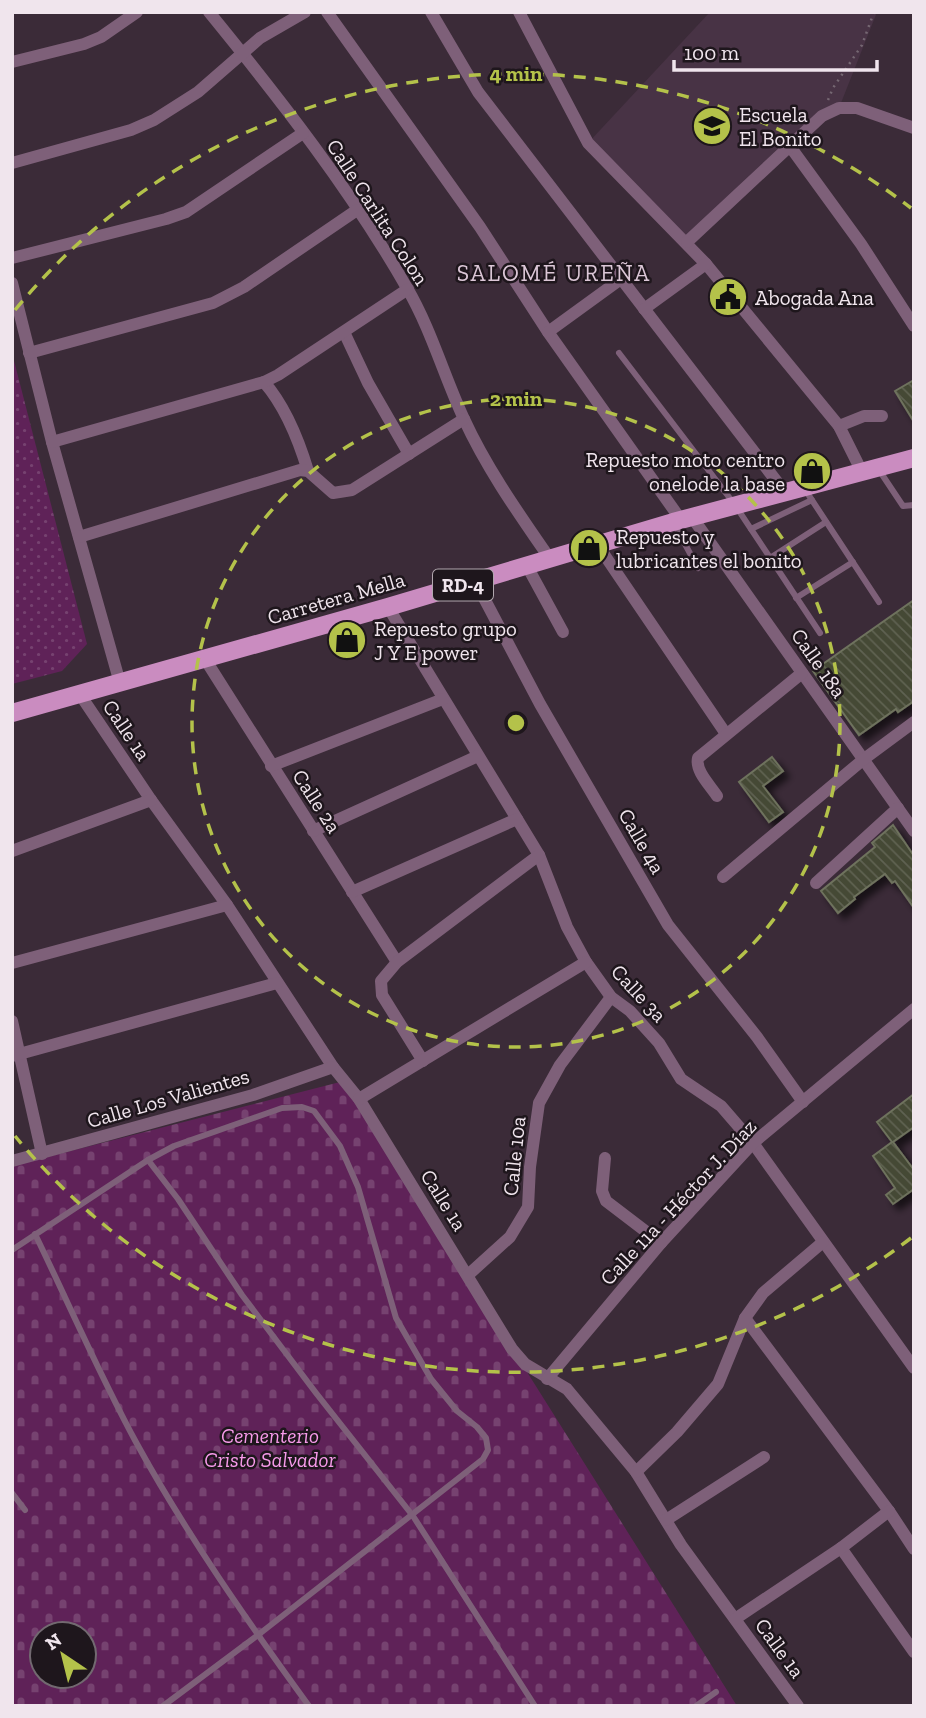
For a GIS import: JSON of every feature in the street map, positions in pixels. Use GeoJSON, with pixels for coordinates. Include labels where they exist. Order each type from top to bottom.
{"type":"FeatureCollection","features":[{"type":"Feature","properties":{"kind":"main road","name":"Carretera Mella"},"geometry":{"type":"LineString","coordinates":[[12,713],[784,491],[807,493],[870,470],[914,458]]}},
{"type":"Feature","properties":{"kind":"street"},"geometry":{"type":"LineString","coordinates":[[12,62],[84,44],[101,37],[137,12]]}},
{"type":"Feature","properties":{"kind":"street","name":"Calle Carlita Colon"},"geometry":{"type":"LineString","coordinates":[[209,12],[303,134],[408,289],[464,419],[507,497],[550,559]]}},
{"type":"Feature","properties":{"kind":"street"},"geometry":{"type":"LineString","coordinates":[[12,163],[131,130],[154,120],[198,92],[260,38],[304,12]]}},
{"type":"Feature","properties":{"kind":"street","name":"Calle 18a"},"geometry":{"type":"LineString","coordinates":[[327,12],[480,227],[548,332],[682,520],[802,673],[914,831]]}},
{"type":"Feature","properties":{"kind":"street"},"geometry":{"type":"LineString","coordinates":[[431,12],[478,92],[784,491]]}},
{"type":"Feature","properties":{"kind":"street"},"geometry":{"type":"LineString","coordinates":[[519,12],[588,143],[706,264],[839,426],[870,470]]}},
{"type":"Feature","properties":{"kind":"street"},"geometry":{"type":"LineString","coordinates":[[687,242],[822,116],[839,108],[857,108],[914,128]]}},
{"type":"Feature","properties":{"kind":"street"},"geometry":{"type":"LineString","coordinates":[[12,258],[186,212],[303,134]]}},
{"type":"Feature","properties":{"kind":"street"},"geometry":{"type":"LineString","coordinates":[[789,145],[862,244],[914,326]]}},
{"type":"Feature","properties":{"kind":"street"},"geometry":{"type":"LineString","coordinates":[[29,353],[213,303],[244,287],[357,210]]}},
{"type":"Feature","properties":{"kind":"street"},"geometry":{"type":"LineString","coordinates":[[644,309],[706,264]]}},
{"type":"Feature","properties":{"kind":"street"},"geometry":{"type":"LineString","coordinates":[[548,332],[621,279]]}},
{"type":"Feature","properties":{"kind":"street"},"geometry":{"type":"LineString","coordinates":[[12,283],[52,442],[120,682]]}},
{"type":"Feature","properties":{"kind":"street"},"geometry":{"type":"LineString","coordinates":[[52,442],[264,382],[408,289]]}},
{"type":"Feature","properties":{"kind":"street"},"geometry":{"type":"LineString","coordinates":[[344,332],[368,383],[409,454]]}},
{"type":"Feature","properties":{"kind":"street"},"geometry":{"type":"LineString","coordinates":[[264,382],[285,417],[308,471],[333,493],[352,490],[464,419]]}},
{"type":"Feature","properties":{"kind":"street"},"geometry":{"type":"LineString","coordinates":[[839,426],[864,416],[882,416]]}},
{"type":"Feature","properties":{"kind":"street"},"geometry":{"type":"LineString","coordinates":[[79,537],[290,472],[308,471]]}},
{"type":"Feature","properties":{"kind":"street"},"geometry":{"type":"LineString","coordinates":[[597,544],[726,734]]}},
{"type":"Feature","properties":{"kind":"street"},"geometry":{"type":"LineString","coordinates":[[527,566],[563,632]]}},
{"type":"Feature","properties":{"kind":"street","name":"Calle 4a"},"geometry":{"type":"LineString","coordinates":[[475,581],[540,704],[668,925],[757,1037],[803,1102]]}},
{"type":"Feature","properties":{"kind":"street","name":"Calle 3a"},"geometry":{"type":"LineString","coordinates":[[388,607],[539,855],[567,927],[586,962],[611,997],[659,1043],[681,1079],[721,1106],[753,1143],[914,1368]]}},
{"type":"Feature","properties":{"kind":"street","name":"Calle 2a"},"geometry":{"type":"LineString","coordinates":[[205,659],[397,962]]}},
{"type":"Feature","properties":{"kind":"street"},"geometry":{"type":"LineString","coordinates":[[717,796],[696,763],[698,758],[802,673]]}},
{"type":"Feature","properties":{"kind":"street","name":"Calle 1a"},"geometry":{"type":"LineString","coordinates":[[79,693],[151,800],[227,905],[333,1067],[359,1099],[512,1349],[525,1364],[567,1389],[636,1472],[666,1520],[798,1706]]}},
{"type":"Feature","properties":{"kind":"street"},"geometry":{"type":"LineString","coordinates":[[271,766],[443,699]]}},
{"type":"Feature","properties":{"kind":"street"},"geometry":{"type":"LineString","coordinates":[[723,877],[864,759],[914,722]]}},
{"type":"Feature","properties":{"kind":"street"},"geometry":{"type":"LineString","coordinates":[[313,831],[478,756]]}},
{"type":"Feature","properties":{"kind":"street"},"geometry":{"type":"LineString","coordinates":[[12,851],[151,800]]}},
{"type":"Feature","properties":{"kind":"street"},"geometry":{"type":"LineString","coordinates":[[816,883],[898,808]]}},
{"type":"Feature","properties":{"kind":"street"},"geometry":{"type":"LineString","coordinates":[[352,892],[517,819]]}},
{"type":"Feature","properties":{"kind":"street"},"geometry":{"type":"LineString","coordinates":[[423,1060],[382,995],[382,981],[397,962],[539,855]]}},
{"type":"Feature","properties":{"kind":"street"},"geometry":{"type":"LineString","coordinates":[[12,963],[227,905]]}},
{"type":"Feature","properties":{"kind":"street"},"geometry":{"type":"LineString","coordinates":[[359,1099],[586,962]]}},
{"type":"Feature","properties":{"kind":"street"},"geometry":{"type":"LineString","coordinates":[[16,1055],[277,983]]}},
{"type":"Feature","properties":{"kind":"street","name":"Calle 10a"},"geometry":{"type":"LineString","coordinates":[[468,1275],[510,1237],[528,1207],[530,1167],[539,1103],[560,1065],[611,997]]}},
{"type":"Feature","properties":{"kind":"street","name":"Calle 11a - Héctor J. Díaz"},"geometry":{"type":"LineString","coordinates":[[547,1378],[661,1242],[753,1143],[914,1009]]}},
{"type":"Feature","properties":{"kind":"street"},"geometry":{"type":"LineString","coordinates":[[12,1021],[16,1055],[42,1154]]}},
{"type":"Feature","properties":{"kind":"street","name":"Calle Los Valientes"},"geometry":{"type":"LineString","coordinates":[[12,1161],[253,1095],[333,1067]]}},
{"type":"Feature","properties":{"kind":"street"},"geometry":{"type":"LineString","coordinates":[[605,1158],[602,1191],[606,1201],[661,1242]]}},
{"type":"Feature","properties":{"kind":"street"},"geometry":{"type":"LineString","coordinates":[[636,1472],[677,1432],[718,1384],[745,1318],[763,1293],[823,1242]]}},
{"type":"Feature","properties":{"kind":"street"},"geometry":{"type":"LineString","coordinates":[[745,1318],[889,1511],[914,1549]]}},
{"type":"Feature","properties":{"kind":"street"},"geometry":{"type":"LineString","coordinates":[[666,1520],[764,1457]]}},
{"type":"Feature","properties":{"kind":"street"},"geometry":{"type":"LineString","coordinates":[[735,1619],[841,1548],[889,1511]]}},
{"type":"Feature","properties":{"kind":"street"},"geometry":{"type":"LineString","coordinates":[[841,1548],[914,1652]]}},
{"type":"Feature","properties":{"kind":"lane"},"geometry":{"type":"LineString","coordinates":[[619,353],[735,505],[820,634]]}},
{"type":"Feature","properties":{"kind":"lane"},"geometry":{"type":"LineString","coordinates":[[870,470],[903,506],[914,505]]}},
{"type":"Feature","properties":{"kind":"lane"},"geometry":{"type":"LineString","coordinates":[[751,529],[807,493],[879,602]]}},
{"type":"Feature","properties":{"kind":"lane"},"geometry":{"type":"LineString","coordinates":[[682,520],[698,568]]}},
{"type":"Feature","properties":{"kind":"lane"},"geometry":{"type":"LineString","coordinates":[[770,558],[826,522]]}},
{"type":"Feature","properties":{"kind":"lane"},"geometry":{"type":"LineString","coordinates":[[796,597],[853,562]]}},
{"type":"Feature","properties":{"kind":"lane"},"geometry":{"type":"LineString","coordinates":[[12,1250],[148,1160],[174,1146],[282,1108],[302,1107],[314,1111],[340,1146],[358,1187],[396,1318],[431,1379],[457,1411],[486,1438],[488,1450],[483,1459],[258,1636],[163,1706]]}},
{"type":"Feature","properties":{"kind":"lane"},"geometry":{"type":"LineString","coordinates":[[148,1160],[316,1393],[413,1516],[535,1706]]}},
{"type":"Feature","properties":{"kind":"lane"},"geometry":{"type":"LineString","coordinates":[[35,1234],[136,1442],[164,1491],[258,1636],[310,1706]]}},
{"type":"Feature","properties":{"kind":"lane"},"geometry":{"type":"LineString","coordinates":[[12,1493],[24,1510]]}},
{"type":"Feature","properties":{"kind":"lane"},"geometry":{"type":"LineString","coordinates":[[696,1706],[716,1692]]}},
{"type":"Feature","properties":{"kind":"path"},"geometry":{"type":"LineString","coordinates":[[822,116],[833,88],[862,45],[874,12]]}},
{"type":"Feature","properties":{"kind":"shaded area","name":"Escuela El Bonito"},"geometry":{"type":"Polygon","coordinates":[[[710,12],[877,12],[839,108],[687,242],[588,143],[710,12]]]}},
{"type":"Feature","properties":{"kind":"green space"},"geometry":{"type":"Polygon","coordinates":[[[12,353],[87,644],[62,671],[12,684],[12,353]]]}},
{"type":"Feature","properties":{"kind":"green space","name":"Cementerio Cristo Salvador"},"geometry":{"type":"Polygon","coordinates":[[[344,1081],[737,1706],[12,1706],[12,1166],[344,1081]]]}},
{"type":"Feature","properties":{"kind":"building"},"geometry":{"type":"Polygon","coordinates":[[[914,380],[914,422],[895,391],[914,380]]]}},
{"type":"Feature","properties":{"kind":"building"},"geometry":{"type":"Polygon","coordinates":[[[914,600],[914,701],[898,712],[896,709],[859,735],[813,671],[914,600]]]}},
{"type":"Feature","properties":{"kind":"building"},"geometry":{"type":"Polygon","coordinates":[[[772,757],[783,771],[763,786],[783,812],[769,822],[739,782],[772,757]]]}},
{"type":"Feature","properties":{"kind":"building"},"geometry":{"type":"Polygon","coordinates":[[[893,825],[914,856],[914,908],[895,881],[892,883],[885,874],[838,913],[821,891],[875,847],[872,843],[893,825]]]}},
{"type":"Feature","properties":{"kind":"building"},"geometry":{"type":"Polygon","coordinates":[[[914,1094],[914,1127],[893,1142],[914,1170],[914,1189],[893,1204],[886,1195],[895,1188],[873,1156],[892,1142],[877,1122],[914,1094]]]}},
{"type":"Feature","properties":{"kind":"place","name":"Escuela El Bonito"},"geometry":{"type":"Point","coordinates":[712,126]}},
{"type":"Feature","properties":{"kind":"place","name":"Abogada Ana"},"geometry":{"type":"Point","coordinates":[728,297]}},
{"type":"Feature","properties":{"kind":"place","name":"Repuesto moto centro onelode la base"},"geometry":{"type":"Point","coordinates":[812,471]}},
{"type":"Feature","properties":{"kind":"place","name":"Repuesto y lubricantes el bonito"},"geometry":{"type":"Point","coordinates":[589,548]}},
{"type":"Feature","properties":{"kind":"place","name":"Repuesto grupo J Y E power"},"geometry":{"type":"Point","coordinates":[347,640]}},
{"type":"Feature","properties":{"kind":"district","name":"SALOMÉ UREÑA"},"geometry":{"type":"Point","coordinates":[554,273]}}]}
